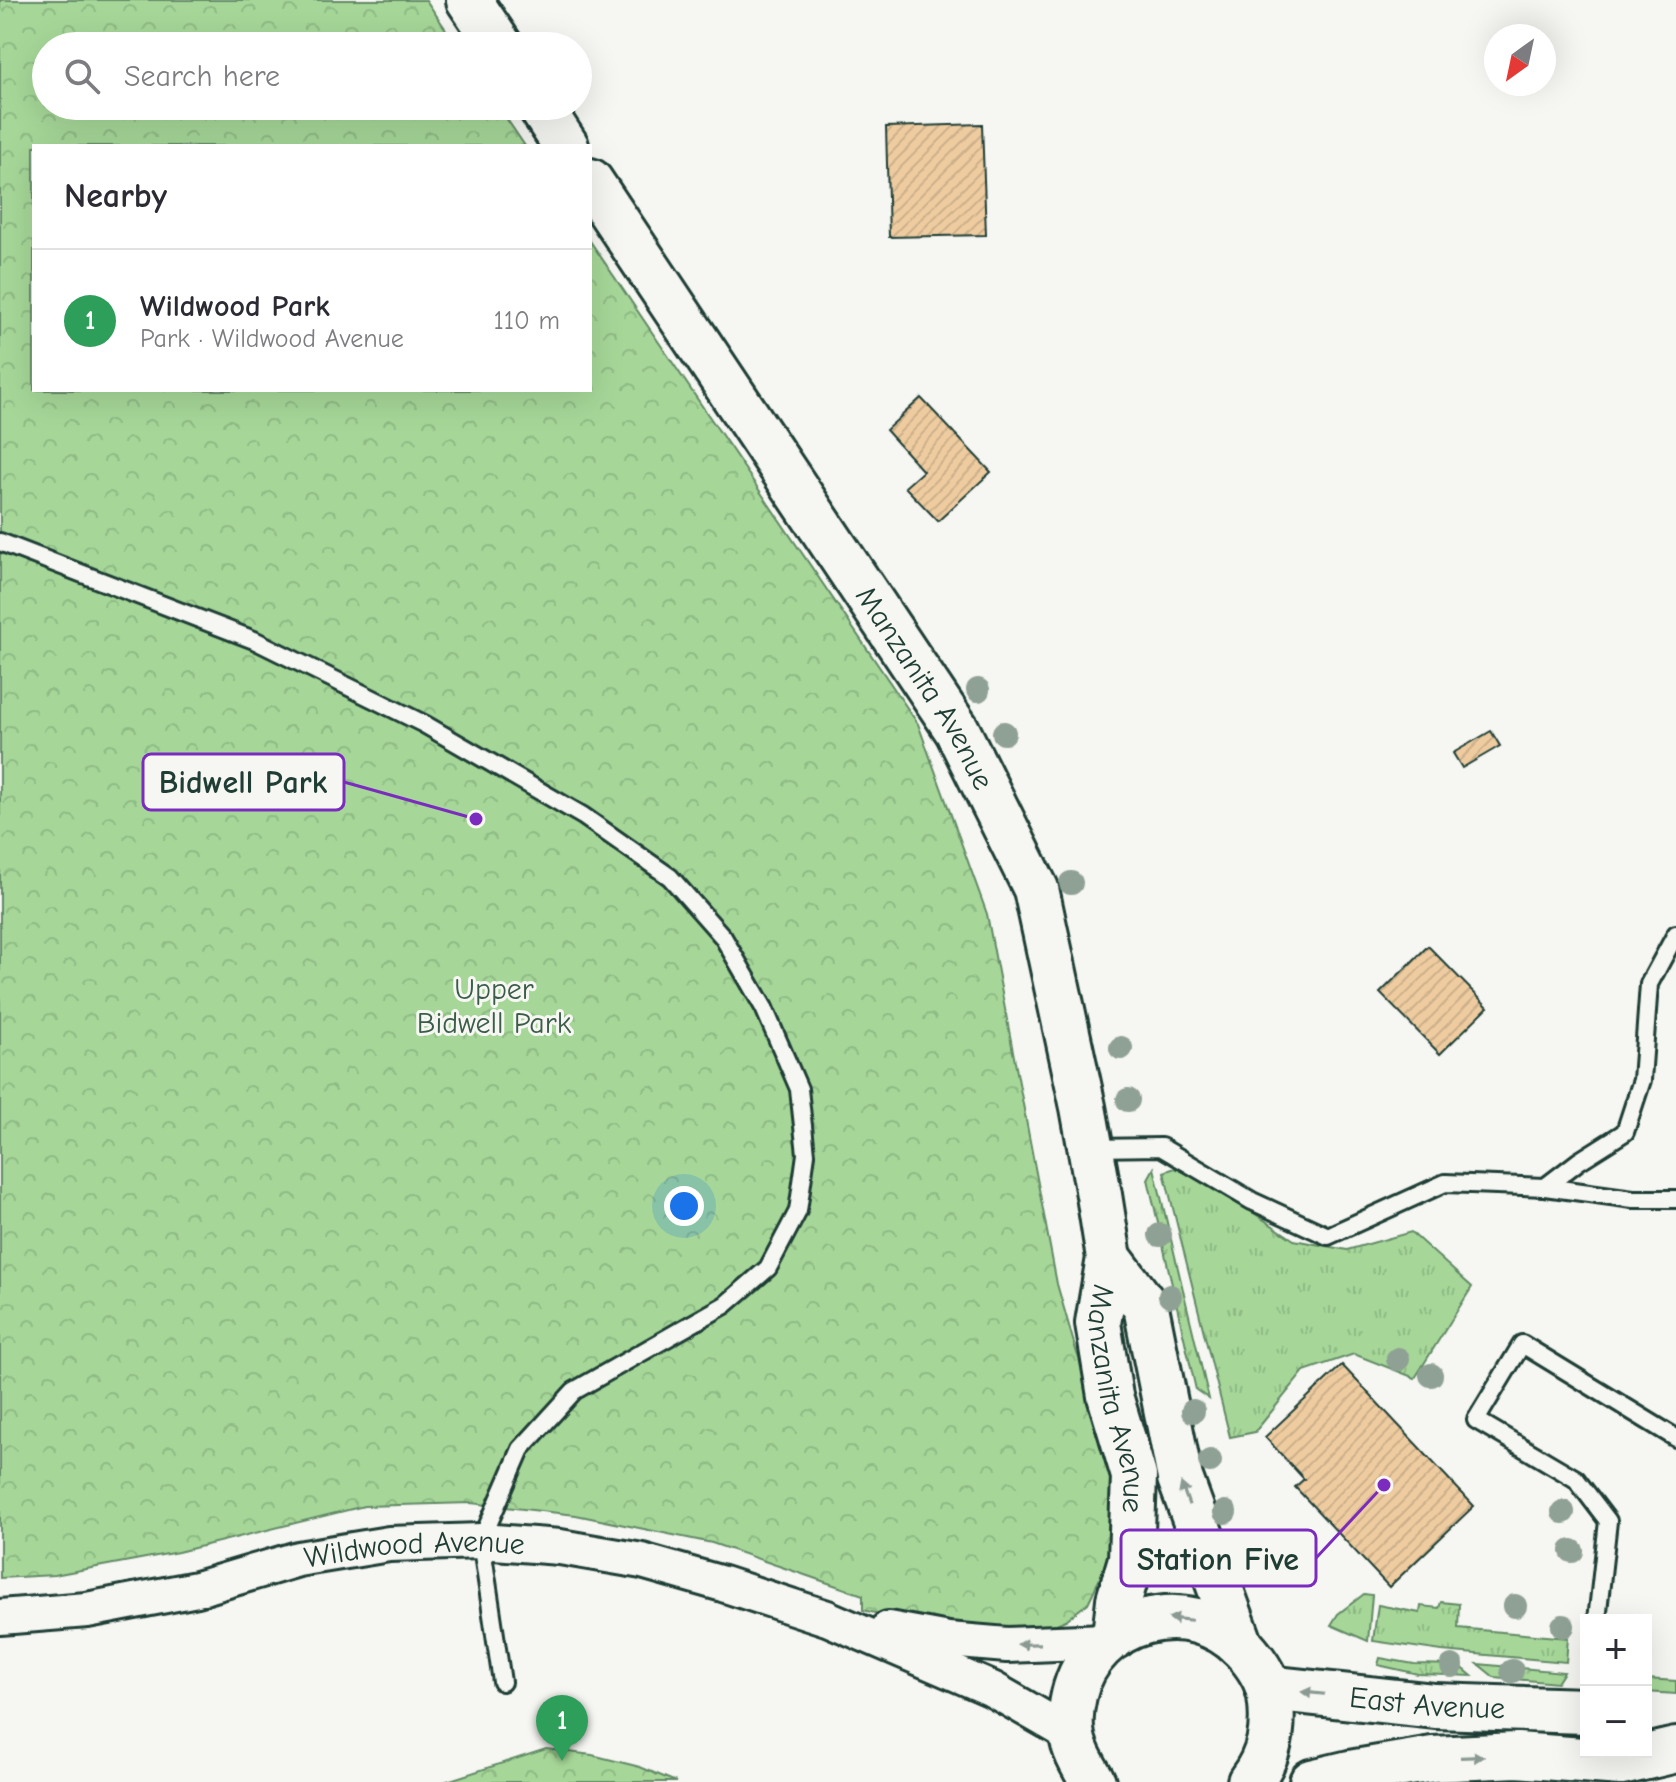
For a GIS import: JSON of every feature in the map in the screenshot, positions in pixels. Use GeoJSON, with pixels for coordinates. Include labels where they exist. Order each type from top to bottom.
{"type":"FeatureCollection","features":[{"type":"Feature","properties":{"kind":"street"},"geometry":{"type":"LineString","coordinates":[[469,0],[491,32]]}},
{"type":"Feature","properties":{"kind":"street"},"geometry":{"type":"LineString","coordinates":[[549,120],[565,144]]}},
{"type":"Feature","properties":{"kind":"street","name":"Manzanita Avenue"},"geometry":{"type":"LineString","coordinates":[[592,184],[957,730],[1036,889],[1091,1148],[1109,1258],[1098,1323],[1110,1396],[1134,1476],[1131,1559],[1111,1638]]}},
{"type":"Feature","properties":{"kind":"street","name":"Manzanita Avenue"},"geometry":{"type":"LineString","coordinates":[[1109,1258],[1146,1307],[1180,1478],[1241,1646]]}},
{"type":"Feature","properties":{"kind":"street","name":"Wildwood Avenue"},"geometry":{"type":"LineString","coordinates":[[0,1617],[87,1610],[197,1589],[298,1559],[389,1544],[481,1541],[560,1547],[642,1561],[827,1618],[992,1689],[1080,1762]]}},
{"type":"Feature","properties":{"kind":"street"},"geometry":{"type":"LineString","coordinates":[[1080,1762],[1071,1709],[1077,1683],[1089,1660],[1111,1638],[1127,1628],[1150,1619],[1174,1617],[1205,1623],[1232,1637],[1254,1660],[1268,1688],[1273,1716],[1270,1744],[1250,1782]]}},
{"type":"Feature","properties":{"kind":"street","name":"Wildwood Avenue"},"geometry":{"type":"LineString","coordinates":[[827,1618],[948,1640],[1007,1645],[1111,1638]]}},
{"type":"Feature","properties":{"kind":"street","name":"East Avenue"},"geometry":{"type":"LineString","coordinates":[[1268,1688],[1435,1706],[1580,1733]]}},
{"type":"Feature","properties":{"kind":"street"},"geometry":{"type":"LineString","coordinates":[[1652,1728],[1676,1737]]}},
{"type":"Feature","properties":{"kind":"street","name":"East Avenue"},"geometry":{"type":"LineString","coordinates":[[1312,1782],[1433,1759],[1517,1755],[1580,1735]]}},
{"type":"Feature","properties":{"kind":"street","name":"East Avenue"},"geometry":{"type":"LineString","coordinates":[[1652,1756],[1676,1750]]}},
{"type":"Feature","properties":{"kind":"street","name":"East Avenue"},"geometry":{"type":"LineString","coordinates":[[1615,1758],[1621,1763],[1642,1758]]}},
{"type":"Feature","properties":{"kind":"lane"},"geometry":{"type":"LineString","coordinates":[[0,542],[254,640],[424,724],[583,816],[670,877],[723,937],[764,1008],[799,1089],[806,1154],[798,1211],[768,1268],[725,1305],[574,1391],[521,1449],[481,1541],[502,1682]]}},
{"type":"Feature","properties":{"kind":"lane"},"geometry":{"type":"LineString","coordinates":[[1545,1187],[1625,1132],[1642,1080],[1649,984],[1676,934]]}},
{"type":"Feature","properties":{"kind":"lane"},"geometry":{"type":"LineString","coordinates":[[1091,1148],[1161,1147],[1252,1201],[1328,1236],[1445,1183],[1545,1187],[1633,1199],[1676,1199]]}},
{"type":"Feature","properties":{"kind":"lane"},"geometry":{"type":"LineString","coordinates":[[1598,1614],[1608,1521],[1576,1479],[1476,1420],[1522,1344],[1676,1438]]}},
{"type":"Feature","properties":{"kind":"green space","name":"Upper Bidwell Park"},"geometry":{"type":"Polygon","coordinates":[[[0,0],[426,0],[448,32],[32,32],[32,120],[507,120],[524,144],[32,144],[32,392],[592,392],[592,244],[918,724],[987,914],[1057,1284],[1104,1434],[1114,1483],[1115,1520],[1109,1552],[1088,1603],[1066,1620],[1032,1634],[942,1630],[863,1610],[863,1595],[712,1543],[576,1515],[471,1503],[364,1506],[178,1552],[54,1575],[0,1578],[0,0]]]}},
{"type":"Feature","properties":{"kind":"green space"},"geometry":{"type":"Polygon","coordinates":[[[1154,1168],[1209,1399],[1196,1390],[1148,1179],[1154,1168]]]}},
{"type":"Feature","properties":{"kind":"green space"},"geometry":{"type":"Polygon","coordinates":[[[1175,1168],[1209,1183],[1294,1240],[1347,1250],[1411,1232],[1472,1287],[1415,1378],[1354,1354],[1304,1371],[1255,1432],[1230,1437],[1164,1172],[1175,1168]]]}},
{"type":"Feature","properties":{"kind":"green space"},"geometry":{"type":"Polygon","coordinates":[[[1364,1594],[1372,1595],[1368,1641],[1331,1625],[1338,1614],[1364,1594]]]}},
{"type":"Feature","properties":{"kind":"green space"},"geometry":{"type":"Polygon","coordinates":[[[1441,1602],[1459,1604],[1458,1628],[1568,1638],[1566,1662],[1442,1651],[1373,1641],[1378,1605],[1420,1613],[1421,1606],[1439,1608],[1441,1602]]]}},
{"type":"Feature","properties":{"kind":"green space"},"geometry":{"type":"Polygon","coordinates":[[[1380,1658],[1414,1664],[1459,1665],[1472,1676],[1418,1674],[1378,1665],[1380,1658]]]}},
{"type":"Feature","properties":{"kind":"green space"},"geometry":{"type":"Polygon","coordinates":[[[1478,1664],[1564,1672],[1557,1683],[1494,1677],[1478,1664]]]}},
{"type":"Feature","properties":{"kind":"green space"},"geometry":{"type":"Polygon","coordinates":[[[1652,1679],[1676,1681],[1676,1694],[1652,1692],[1652,1679]]]}},
{"type":"Feature","properties":{"kind":"green space"},"geometry":{"type":"Polygon","coordinates":[[[546,1749],[592,1755],[640,1767],[676,1782],[444,1782],[546,1749]]]}},
{"type":"Feature","properties":{"kind":"building"},"geometry":{"type":"Polygon","coordinates":[[[982,124],[986,235],[889,237],[886,127],[982,124]]]}},
{"type":"Feature","properties":{"kind":"building"},"geometry":{"type":"Polygon","coordinates":[[[921,398],[991,472],[938,521],[905,487],[923,471],[886,430],[921,398]]]}},
{"type":"Feature","properties":{"kind":"building"},"geometry":{"type":"Polygon","coordinates":[[[1491,731],[1500,746],[1462,768],[1453,753],[1491,731]]]}},
{"type":"Feature","properties":{"kind":"building"},"geometry":{"type":"Polygon","coordinates":[[[1428,946],[1488,1007],[1440,1054],[1380,993],[1428,946]]]}},
{"type":"Feature","properties":{"kind":"building"},"geometry":{"type":"Polygon","coordinates":[[[1342,1365],[1474,1506],[1389,1587],[1295,1487],[1304,1479],[1265,1437],[1342,1365]]]}},
{"type":"Feature","properties":{"kind":"place","name":"Bidwell Park"},"geometry":{"type":"Point","coordinates":[476,819]}},
{"type":"Feature","properties":{"kind":"place","name":"Station Five"},"geometry":{"type":"Point","coordinates":[1384,1485]}},
{"type":"Feature","properties":{"kind":"place","name":"Wildwood Park"},"geometry":{"type":"Point","coordinates":[562,1761]}}]}
